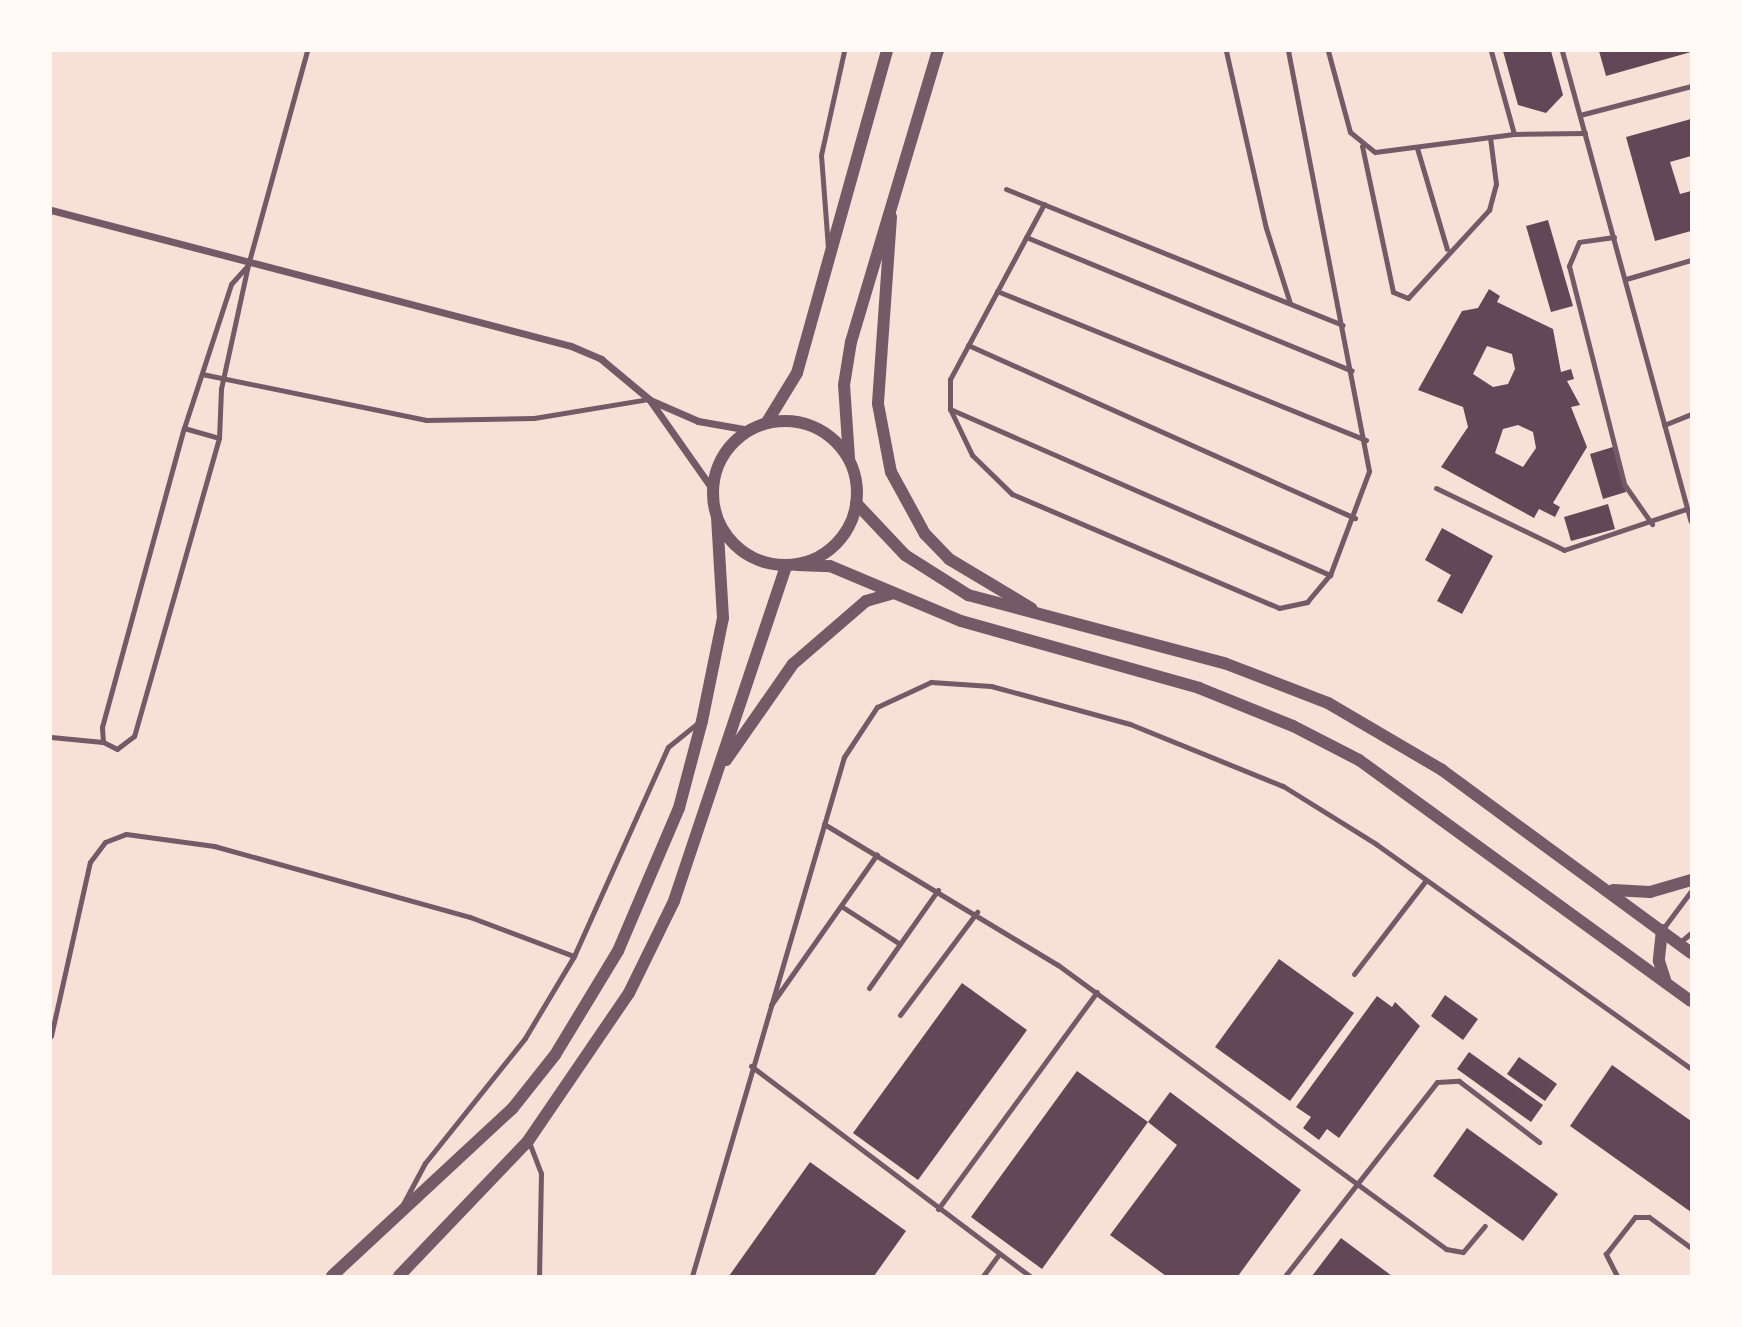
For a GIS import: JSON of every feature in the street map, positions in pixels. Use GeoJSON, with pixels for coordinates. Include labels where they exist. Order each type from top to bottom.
{"type":"FeatureCollection","features":[{"type":"Feature","properties":{"kind":"street"},"geometry":{"type":"LineString","coordinates":[[767,422],[797,373],[887,51]]}},
{"type":"Feature","properties":{"kind":"street"},"geometry":{"type":"LineString","coordinates":[[938,52],[846,363],[849,459],[856,503],[935,578],[968,595],[1224,663],[1328,703],[1442,770],[1613,890],[1691,953]]}},
{"type":"Feature","properties":{"kind":"street"},"geometry":{"type":"LineString","coordinates":[[51,210],[248,265],[571,346],[601,359],[649,399],[713,490]]}},
{"type":"Feature","properties":{"kind":"street"},"geometry":{"type":"LineString","coordinates":[[891,217],[878,404],[891,472],[925,534],[949,559],[1046,616]]}},
{"type":"Feature","properties":{"kind":"street"},"geometry":{"type":"LineString","coordinates":[[649,399],[698,421],[749,430]]}},
{"type":"Feature","properties":{"kind":"street"},"geometry":{"type":"LineString","coordinates":[[332,1276],[512,1108],[589,1001],[650,882],[680,808],[723,618],[713,490],[723,455],[749,430],[767,422],[822,431],[849,459]]}},
{"type":"Feature","properties":{"kind":"street"},"geometry":{"type":"LineString","coordinates":[[399,1276],[528,1141],[629,993],[674,901],[709,789],[791,565],[830,550],[856,503]]}},
{"type":"Feature","properties":{"kind":"street"},"geometry":{"type":"LineString","coordinates":[[717,518],[744,553],[791,565],[830,566],[961,621],[1199,688],[1293,726],[1359,760],[1629,952],[1691,1001]]}},
{"type":"Feature","properties":{"kind":"street"},"geometry":{"type":"LineString","coordinates":[[709,789],[746,723],[793,664],[866,601],[895,593]]}},
{"type":"Feature","properties":{"kind":"street"},"geometry":{"type":"LineString","coordinates":[[1613,890],[1650,892],[1691,880]]}},
{"type":"Feature","properties":{"kind":"street"},"geometry":{"type":"LineString","coordinates":[[1662,930],[1658,951],[1665,980]]}},
{"type":"Feature","properties":{"kind":"street"},"geometry":{"type":"LineString","coordinates":[[1629,952],[1658,951],[1679,943]]}},
{"type":"Feature","properties":{"kind":"lane"},"geometry":{"type":"LineString","coordinates":[[51,737],[103,742],[117,750],[134,736],[219,438],[224,379],[248,265],[307,51]]}},
{"type":"Feature","properties":{"kind":"lane"},"geometry":{"type":"LineString","coordinates":[[828,257],[821,155],[844,51]]}},
{"type":"Feature","properties":{"kind":"lane"},"geometry":{"type":"LineString","coordinates":[[1226,51],[1266,229],[1290,303]]}},
{"type":"Feature","properties":{"kind":"lane"},"geometry":{"type":"LineString","coordinates":[[1044,204],[950,379],[950,409],[984,471],[1012,494],[1279,608],[1307,602],[1331,575],[1368,481],[1366,440],[1288,51]]}},
{"type":"Feature","properties":{"kind":"lane"},"geometry":{"type":"LineString","coordinates":[[1328,51],[1342,111],[1362,146],[1393,292],[1408,298],[1416,293],[1447,249],[1489,211],[1496,184],[1490,137]]}},
{"type":"Feature","properties":{"kind":"lane"},"geometry":{"type":"LineString","coordinates":[[1491,51],[1514,134]]}},
{"type":"Feature","properties":{"kind":"lane"},"geometry":{"type":"LineString","coordinates":[[1562,51],[1691,521]]}},
{"type":"Feature","properties":{"kind":"lane"},"geometry":{"type":"LineString","coordinates":[[1580,115],[1691,86]]}},
{"type":"Feature","properties":{"kind":"lane"},"geometry":{"type":"LineString","coordinates":[[1362,146],[1388,153],[1514,134],[1585,133]]}},
{"type":"Feature","properties":{"kind":"lane"},"geometry":{"type":"LineString","coordinates":[[1417,148],[1447,249]]}},
{"type":"Feature","properties":{"kind":"lane"},"geometry":{"type":"LineString","coordinates":[[1006,189],[1343,325]]}},
{"type":"Feature","properties":{"kind":"lane"},"geometry":{"type":"LineString","coordinates":[[1026,237],[1352,372]]}},
{"type":"Feature","properties":{"kind":"lane"},"geometry":{"type":"LineString","coordinates":[[1614,237],[1579,242],[1569,266],[1624,484],[1652,524]]}},
{"type":"Feature","properties":{"kind":"lane"},"geometry":{"type":"LineString","coordinates":[[1626,279],[1691,260]]}},
{"type":"Feature","properties":{"kind":"lane"},"geometry":{"type":"LineString","coordinates":[[103,742],[102,727],[184,428],[231,284],[248,265]]}},
{"type":"Feature","properties":{"kind":"lane"},"geometry":{"type":"LineString","coordinates":[[997,291],[1366,440]]}},
{"type":"Feature","properties":{"kind":"lane"},"geometry":{"type":"LineString","coordinates":[[968,345],[1355,518]]}},
{"type":"Feature","properties":{"kind":"lane"},"geometry":{"type":"LineString","coordinates":[[202,374],[426,420],[534,418],[649,399]]}},
{"type":"Feature","properties":{"kind":"lane"},"geometry":{"type":"LineString","coordinates":[[950,409],[1331,575]]}},
{"type":"Feature","properties":{"kind":"lane"},"geometry":{"type":"LineString","coordinates":[[1664,425],[1691,414]]}},
{"type":"Feature","properties":{"kind":"lane"},"geometry":{"type":"LineString","coordinates":[[184,428],[219,438]]}},
{"type":"Feature","properties":{"kind":"lane"},"geometry":{"type":"LineString","coordinates":[[1436,488],[1564,550],[1652,524],[1686,509]]}},
{"type":"Feature","properties":{"kind":"lane"},"geometry":{"type":"LineString","coordinates":[[692,1276],[767,1011],[844,757],[877,707],[902,690],[961,681],[1130,724],[1233,762],[1330,813],[1691,1069]]}},
{"type":"Feature","properties":{"kind":"lane"},"geometry":{"type":"LineString","coordinates":[[399,1213],[410,1185],[497,1078],[574,956],[668,747],[702,720]]}},
{"type":"Feature","properties":{"kind":"lane"},"geometry":{"type":"LineString","coordinates":[[824,824],[977,912],[1097,992],[1451,1252],[1468,1248],[1485,1226]]}},
{"type":"Feature","properties":{"kind":"lane"},"geometry":{"type":"LineString","coordinates":[[51,1036],[90,862],[105,842],[127,835],[214,846],[470,917],[574,956]]}},
{"type":"Feature","properties":{"kind":"lane"},"geometry":{"type":"LineString","coordinates":[[767,1011],[877,855]]}},
{"type":"Feature","properties":{"kind":"lane"},"geometry":{"type":"LineString","coordinates":[[1354,974],[1426,880]]}},
{"type":"Feature","properties":{"kind":"lane"},"geometry":{"type":"LineString","coordinates":[[869,988],[938,890]]}},
{"type":"Feature","properties":{"kind":"lane"},"geometry":{"type":"LineString","coordinates":[[1662,930],[1691,891]]}},
{"type":"Feature","properties":{"kind":"lane"},"geometry":{"type":"LineString","coordinates":[[841,906],[900,944]]}},
{"type":"Feature","properties":{"kind":"lane"},"geometry":{"type":"LineString","coordinates":[[900,1015],[977,912]]}},
{"type":"Feature","properties":{"kind":"lane"},"geometry":{"type":"LineString","coordinates":[[1679,943],[1691,933]]}},
{"type":"Feature","properties":{"kind":"lane"},"geometry":{"type":"LineString","coordinates":[[939,1209],[1097,992]]}},
{"type":"Feature","properties":{"kind":"lane"},"geometry":{"type":"LineString","coordinates":[[751,1066],[1030,1276]]}},
{"type":"Feature","properties":{"kind":"lane"},"geometry":{"type":"LineString","coordinates":[[1285,1276],[1427,1089],[1448,1079],[1469,1086],[1539,1142]]}},
{"type":"Feature","properties":{"kind":"lane"},"geometry":{"type":"LineString","coordinates":[[528,1141],[541,1173],[539,1276]]}},
{"type":"Feature","properties":{"kind":"lane"},"geometry":{"type":"LineString","coordinates":[[1616,1276],[1606,1254],[1635,1217],[1649,1217],[1689,1247],[1691,1238]]}},
{"type":"Feature","properties":{"kind":"lane"},"geometry":{"type":"LineString","coordinates":[[983,1276],[999,1254]]}},
{"type":"Feature","properties":{"kind":"building"},"geometry":{"type":"Polygon","coordinates":[[[1503,51],[1551,51],[1563,95],[1546,113],[1518,105],[1503,51]]]}},
{"type":"Feature","properties":{"kind":"building"},"geometry":{"type":"Polygon","coordinates":[[[1599,51],[1691,51],[1691,52],[1606,76],[1599,51]]]}},
{"type":"Feature","properties":{"kind":"building"},"geometry":{"type":"Polygon","coordinates":[[[1691,119],[1691,156],[1670,162],[1680,194],[1691,191],[1691,231],[1655,241],[1626,137],[1691,119]]]}},
{"type":"Feature","properties":{"kind":"building"},"geometry":{"type":"Polygon","coordinates":[[[1548,220],[1573,306],[1551,312],[1526,226],[1548,220]]]}},
{"type":"Feature","properties":{"kind":"building"},"geometry":{"type":"Polygon","coordinates":[[[1489,289],[1500,296],[1497,302],[1553,329],[1561,372],[1571,369],[1574,379],[1567,381],[1580,405],[1571,407],[1587,447],[1553,503],[1560,507],[1555,517],[1539,509],[1534,518],[1441,467],[1468,427],[1463,407],[1418,390],[1462,311],[1478,308],[1489,289]],[[1487,346],[1473,374],[1493,387],[1508,384],[1515,369],[1512,354],[1487,346]],[[1518,425],[1503,429],[1495,453],[1523,467],[1536,448],[1533,432],[1518,425]]]}},
{"type":"Feature","properties":{"kind":"building"},"geometry":{"type":"Polygon","coordinates":[[[1613,447],[1626,492],[1603,499],[1590,454],[1613,447]]]}},
{"type":"Feature","properties":{"kind":"building"},"geometry":{"type":"Polygon","coordinates":[[[1608,504],[1615,529],[1571,541],[1564,517],[1608,504]]]}},
{"type":"Feature","properties":{"kind":"building"},"geometry":{"type":"Polygon","coordinates":[[[1442,528],[1493,556],[1462,614],[1437,601],[1451,575],[1425,560],[1442,528]]]}},
{"type":"Feature","properties":{"kind":"building"},"geometry":{"type":"Polygon","coordinates":[[[1279,959],[1354,1013],[1290,1101],[1215,1047],[1279,959]]]}},
{"type":"Feature","properties":{"kind":"building"},"geometry":{"type":"Polygon","coordinates":[[[962,983],[1027,1030],[918,1180],[853,1133],[962,983]]]}},
{"type":"Feature","properties":{"kind":"building"},"geometry":{"type":"Polygon","coordinates":[[[1445,995],[1478,1019],[1463,1040],[1431,1016],[1445,995]]]}},
{"type":"Feature","properties":{"kind":"building"},"geometry":{"type":"Polygon","coordinates":[[[1377,996],[1392,1007],[1395,1002],[1420,1026],[1339,1138],[1327,1129],[1319,1140],[1303,1128],[1311,1117],[1296,1107],[1377,996]]]}},
{"type":"Feature","properties":{"kind":"building"},"geometry":{"type":"Polygon","coordinates":[[[1469,1052],[1543,1105],[1531,1122],[1457,1069],[1469,1052]]]}},
{"type":"Feature","properties":{"kind":"building"},"geometry":{"type":"Polygon","coordinates":[[[1519,1057],[1557,1084],[1545,1101],[1507,1074],[1519,1057]]]}},
{"type":"Feature","properties":{"kind":"building"},"geometry":{"type":"Polygon","coordinates":[[[1612,1065],[1691,1121],[1691,1212],[1570,1126],[1612,1065]]]}},
{"type":"Feature","properties":{"kind":"building"},"geometry":{"type":"Polygon","coordinates":[[[1077,1071],[1148,1122],[1042,1269],[971,1217],[1077,1071]]]}},
{"type":"Feature","properties":{"kind":"building"},"geometry":{"type":"Polygon","coordinates":[[[1170,1092],[1301,1190],[1238,1276],[1166,1276],[1110,1235],[1177,1145],[1148,1122],[1170,1092]]]}},
{"type":"Feature","properties":{"kind":"building"},"geometry":{"type":"Polygon","coordinates":[[[1467,1128],[1558,1194],[1523,1241],[1433,1176],[1467,1128]]]}},
{"type":"Feature","properties":{"kind":"building"},"geometry":{"type":"Polygon","coordinates":[[[810,1162],[906,1231],[874,1276],[729,1276],[810,1162]]]}},
{"type":"Feature","properties":{"kind":"building"},"geometry":{"type":"Polygon","coordinates":[[[1341,1238],[1392,1276],[1312,1276],[1341,1238]]]}}]}
